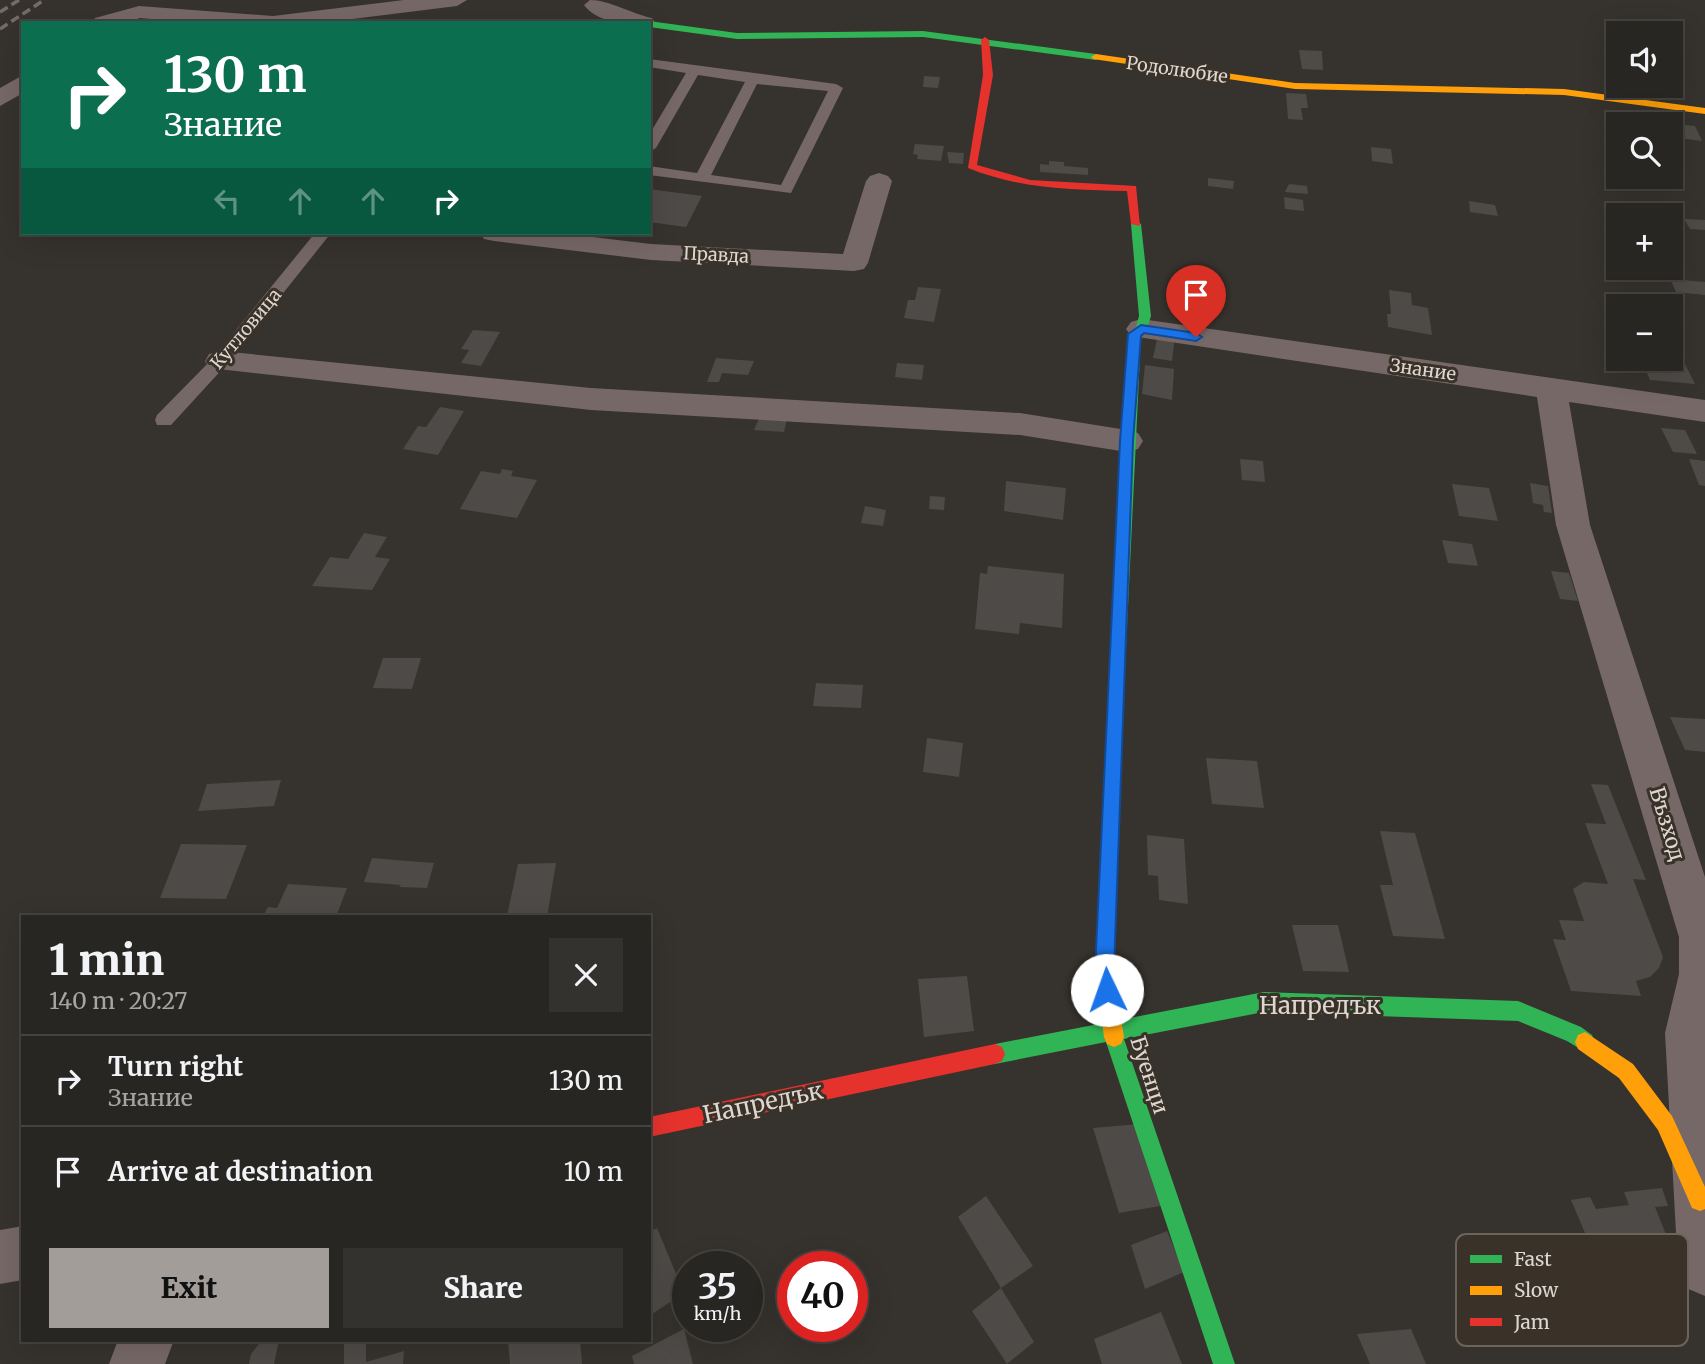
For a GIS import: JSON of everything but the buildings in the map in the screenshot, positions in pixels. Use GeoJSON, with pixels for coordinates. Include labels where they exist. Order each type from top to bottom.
{"type":"FeatureCollection","features":[{"type":"Feature","properties":{"kind":"street"},"geometry":{"type":"LineString","coordinates":[[281,21],[457,0]]}},
{"type":"Feature","properties":{"kind":"street"},"geometry":{"type":"LineString","coordinates":[[582,21],[596,2],[632,21]]}},
{"type":"Feature","properties":{"kind":"street"},"geometry":{"type":"LineString","coordinates":[[110,21],[139,12],[260,21]]}},
{"type":"Feature","properties":{"kind":"street","name":"Родолюбие"},"geometry":{"type":"LineString","coordinates":[[651,23],[737,36],[923,34],[985,40],[1295,86],[1564,92],[1705,111]]}},
{"type":"Feature","properties":{"kind":"street","name":"Буенци"},"geometry":{"type":"LineString","coordinates":[[985,40],[988,75],[972,166],[989,177],[1016,181],[1132,188],[1145,316],[1141,329],[1135,334],[1127,441],[1104,971],[1112,1030],[1224,1364]]}},
{"type":"Feature","properties":{"kind":"street"},"geometry":{"type":"LineString","coordinates":[[0,99],[21,83]]}},
{"type":"Feature","properties":{"kind":"street","name":"Правда"},"geometry":{"type":"LineString","coordinates":[[511,235],[651,252],[854,263],[879,181]]}},
{"type":"Feature","properties":{"kind":"street","name":"Знание"},"geometry":{"type":"LineString","coordinates":[[1141,329],[1705,411]]}},
{"type":"Feature","properties":{"kind":"street"},"geometry":{"type":"LineString","coordinates":[[220,361],[591,398],[1020,424],[1127,441]]}},
{"type":"Feature","properties":{"kind":"street","name":"Възход"},"geometry":{"type":"LineString","coordinates":[[1551,388],[1573,525],[1702,937],[1702,974],[1689,1033],[1705,1269]]}},
{"type":"Feature","properties":{"kind":"street","name":"Напредък"},"geometry":{"type":"LineString","coordinates":[[651,1127],[1112,1030],[1265,1002],[1518,1011],[1574,1034],[1626,1071],[1665,1123],[1700,1200]]}},
{"type":"Feature","properties":{"kind":"street"},"geometry":{"type":"LineString","coordinates":[[0,1257],[21,1253]]}},
{"type":"Feature","properties":{"kind":"street"},"geometry":{"type":"LineString","coordinates":[[137,1364],[145,1342]]}},
{"type":"Feature","properties":{"kind":"lane"},"geometry":{"type":"LineString","coordinates":[[651,63],[836,88],[786,190],[651,170]]}},
{"type":"Feature","properties":{"kind":"lane"},"geometry":{"type":"LineString","coordinates":[[651,145],[694,71]]}},
{"type":"Feature","properties":{"kind":"lane"},"geometry":{"type":"LineString","coordinates":[[702,178],[754,79]]}},
{"type":"Feature","properties":{"kind":"lane","name":"Кутловица"},"geometry":{"type":"LineString","coordinates":[[164,420],[220,361],[321,235]]}},
{"type":"Feature","properties":{"kind":"railway"},"geometry":{"type":"LineString","coordinates":[[0,12],[19,0]]}},
{"type":"Feature","properties":{"kind":"railway"},"geometry":{"type":"LineString","coordinates":[[0,29],[44,0]]}},
{"type":"Feature","properties":{"kind":"traffic: fast"},"geometry":{"type":"LineString","coordinates":[[651,24],[737,36],[923,34],[1096,57]]}},
{"type":"Feature","properties":{"kind":"traffic: fast"},"geometry":{"type":"LineString","coordinates":[[1117,670],[1135,334],[1141,329],[1145,316],[1136,224]]}},
{"type":"Feature","properties":{"kind":"traffic: fast"},"geometry":{"type":"LineString","coordinates":[[995,1054],[1264,1002],[1518,1011],[1574,1034],[1585,1042]]}},
{"type":"Feature","properties":{"kind":"traffic: fast"},"geometry":{"type":"LineString","coordinates":[[1114,1037],[1224,1364]]}},
{"type":"Feature","properties":{"kind":"traffic: slow"},"geometry":{"type":"LineString","coordinates":[[1096,57],[1295,86],[1564,92],[1705,111]]}},
{"type":"Feature","properties":{"kind":"traffic: slow"},"geometry":{"type":"LineString","coordinates":[[1114,1037],[1104,971],[1117,670]]}},
{"type":"Feature","properties":{"kind":"traffic: slow"},"geometry":{"type":"LineString","coordinates":[[1585,1042],[1626,1071],[1665,1123],[1700,1200]]}},
{"type":"Feature","properties":{"kind":"traffic: jam"},"geometry":{"type":"LineString","coordinates":[[985,40],[988,75],[972,166],[991,174],[1030,183],[1132,188],[1136,224]]}},
{"type":"Feature","properties":{"kind":"traffic: jam"},"geometry":{"type":"LineString","coordinates":[[651,1127],[995,1054]]}},
{"type":"Feature","properties":{"kind":"route"},"geometry":{"type":"LineString","coordinates":[[1107,990],[1104,971],[1127,441],[1135,334],[1141,329],[1196,337]]}}]}
